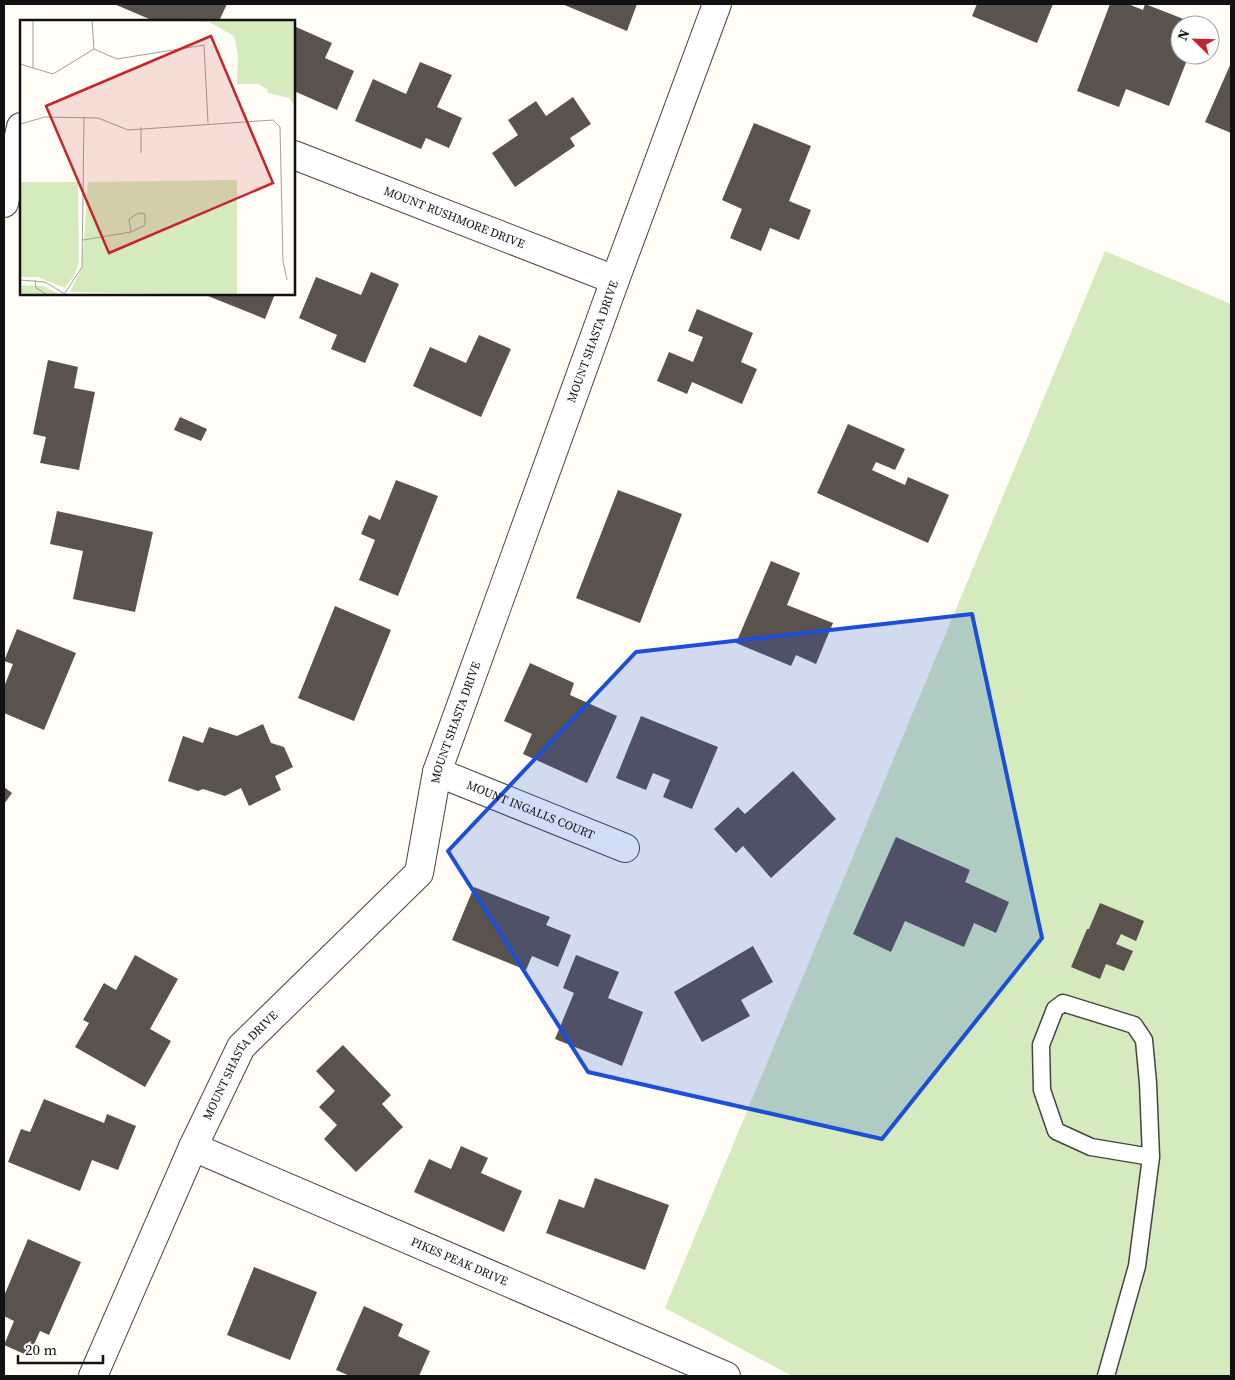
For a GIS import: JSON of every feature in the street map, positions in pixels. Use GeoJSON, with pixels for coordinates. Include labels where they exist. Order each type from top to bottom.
{"type":"FeatureCollection","features":[{"type":"Feature","properties":{"kind":"street","name":"MOUNT SHASTA DRIVE"},"geometry":{"type":"LineString","coordinates":[[92,1376],[193,1147],[241,1048],[419,873],[437,772],[717,4]]}},
{"type":"Feature","properties":{"kind":"street"},"geometry":{"type":"LineString","coordinates":[[4,203],[20,131]]}},
{"type":"Feature","properties":{"kind":"street","name":"MOUNT RUSHMORE DRIVE"},"geometry":{"type":"LineString","coordinates":[[295,155],[615,280]]}},
{"type":"Feature","properties":{"kind":"street","name":"MOUNT INGALLS COURT"},"geometry":{"type":"LineString","coordinates":[[437,772],[625,848]]}},
{"type":"Feature","properties":{"kind":"street","name":"PIKES PEAK DRIVE"},"geometry":{"type":"LineString","coordinates":[[193,1147],[726,1376]]}},
{"type":"Feature","properties":{"kind":"lane"},"geometry":{"type":"LineString","coordinates":[[1106,1376],[1138,1266],[1151,1157],[1144,1040],[1134,1026],[1063,1003],[1055,1009],[1040,1045],[1042,1090],[1056,1131],[1091,1147],[1151,1157]]}},
{"type":"Feature","properties":{"kind":"highlighted area"},"geometry":{"type":"Polygon","coordinates":[[[972,614],[1042,938],[882,1139],[588,1072],[448,851],[636,652],[972,614]]]}},
{"type":"Feature","properties":{"kind":"green space"},"geometry":{"type":"Polygon","coordinates":[[[1105,251],[1231,304],[1231,1376],[792,1376],[665,1308],[1105,251]]]}},
{"type":"Feature","properties":{"kind":"building"},"geometry":{"type":"Polygon","coordinates":[[[114,4],[227,4],[219,20],[152,20],[114,4]]]}},
{"type":"Feature","properties":{"kind":"building"},"geometry":{"type":"Polygon","coordinates":[[[562,4],[637,4],[627,31],[562,4]]]}},
{"type":"Feature","properties":{"kind":"building"},"geometry":{"type":"Polygon","coordinates":[[[977,4],[1053,4],[1037,43],[972,16],[977,4]]]}},
{"type":"Feature","properties":{"kind":"building"},"geometry":{"type":"Polygon","coordinates":[[[1110,4],[1128,4],[1143,10],[1145,4],[1173,15],[1170,15],[1170,65],[1185,65],[1169,106],[1126,89],[1119,107],[1077,91],[1110,4]]]}},
{"type":"Feature","properties":{"kind":"building"},"geometry":{"type":"Polygon","coordinates":[[[295,26],[332,43],[325,58],[354,71],[337,110],[295,91],[295,26]]]}},
{"type":"Feature","properties":{"kind":"building"},"geometry":{"type":"Polygon","coordinates":[[[420,62],[452,75],[437,107],[462,118],[449,148],[426,138],[421,149],[355,121],[373,79],[406,94],[420,62]]]}},
{"type":"Feature","properties":{"kind":"building"},"geometry":{"type":"Polygon","coordinates":[[[1231,63],[1231,133],[1205,122],[1231,63]]]}},
{"type":"Feature","properties":{"kind":"building"},"geometry":{"type":"Polygon","coordinates":[[[573,97],[591,124],[570,138],[575,146],[515,187],[492,153],[518,135],[508,120],[536,101],[546,116],[573,97]]]}},
{"type":"Feature","properties":{"kind":"building"},"geometry":{"type":"Polygon","coordinates":[[[754,123],[811,146],[789,201],[811,210],[799,240],[770,228],[761,251],[730,238],[742,209],[722,200],[754,123]]]}},
{"type":"Feature","properties":{"kind":"building"},"geometry":{"type":"Polygon","coordinates":[[[371,272],[399,284],[365,363],[331,349],[337,335],[299,318],[316,277],[361,295],[371,272]]]}},
{"type":"Feature","properties":{"kind":"building"},"geometry":{"type":"Polygon","coordinates":[[[205,295],[275,295],[265,319],[205,295]]]}},
{"type":"Feature","properties":{"kind":"building"},"geometry":{"type":"Polygon","coordinates":[[[697,309],[753,333],[741,362],[757,369],[742,404],[692,382],[687,394],[657,381],[669,352],[693,362],[703,337],[688,331],[697,309]]]}},
{"type":"Feature","properties":{"kind":"building"},"geometry":{"type":"Polygon","coordinates":[[[479,335],[511,349],[481,417],[413,386],[430,347],[466,363],[479,335]]]}},
{"type":"Feature","properties":{"kind":"building"},"geometry":{"type":"Polygon","coordinates":[[[48,360],[78,367],[74,388],[95,392],[79,470],[40,463],[46,437],[33,434],[48,360]]]}},
{"type":"Feature","properties":{"kind":"building"},"geometry":{"type":"Polygon","coordinates":[[[180,417],[207,429],[201,441],[174,430],[180,417]]]}},
{"type":"Feature","properties":{"kind":"building"},"geometry":{"type":"Polygon","coordinates":[[[848,424],[905,449],[895,470],[876,462],[872,470],[905,485],[908,477],[949,495],[928,543],[817,493],[848,424]]]}},
{"type":"Feature","properties":{"kind":"building"},"geometry":{"type":"Polygon","coordinates":[[[396,480],[438,496],[398,596],[359,580],[375,540],[361,534],[369,515],[380,520],[396,480]]]}},
{"type":"Feature","properties":{"kind":"building"},"geometry":{"type":"Polygon","coordinates":[[[618,490],[682,514],[640,623],[576,598],[618,490]]]}},
{"type":"Feature","properties":{"kind":"building"},"geometry":{"type":"Polygon","coordinates":[[[57,511],[153,532],[135,612],[73,599],[83,551],[50,544],[57,511]]]}},
{"type":"Feature","properties":{"kind":"building"},"geometry":{"type":"Polygon","coordinates":[[[771,561],[800,573],[787,605],[833,623],[816,664],[796,655],[791,666],[736,643],[771,561]]]}},
{"type":"Feature","properties":{"kind":"building"},"geometry":{"type":"Polygon","coordinates":[[[335,606],[391,630],[354,721],[298,698],[335,606]]]}},
{"type":"Feature","properties":{"kind":"building"},"geometry":{"type":"Polygon","coordinates":[[[17,629],[76,653],[44,730],[4,713],[4,687],[13,664],[4,661],[17,629]]]}},
{"type":"Feature","properties":{"kind":"building"},"geometry":{"type":"Polygon","coordinates":[[[530,663],[574,683],[570,695],[617,716],[587,783],[523,754],[532,734],[504,721],[530,663]]]}},
{"type":"Feature","properties":{"kind":"building"},"geometry":{"type":"Polygon","coordinates":[[[641,716],[718,747],[692,809],[663,797],[670,780],[653,773],[646,790],[616,778],[641,716]]]}},
{"type":"Feature","properties":{"kind":"building"},"geometry":{"type":"Polygon","coordinates":[[[263,724],[271,743],[284,747],[293,767],[275,776],[281,790],[249,806],[241,788],[225,796],[203,789],[198,791],[168,781],[183,736],[203,743],[209,727],[237,736],[263,724]]]}},
{"type":"Feature","properties":{"kind":"building"},"geometry":{"type":"Polygon","coordinates":[[[793,771],[836,819],[771,878],[743,846],[736,853],[714,829],[738,807],[745,814],[793,771]]]}},
{"type":"Feature","properties":{"kind":"building"},"geometry":{"type":"Polygon","coordinates":[[[4,787],[12,793],[4,804],[4,787]]]}},
{"type":"Feature","properties":{"kind":"building"},"geometry":{"type":"Polygon","coordinates":[[[896,837],[970,870],[965,882],[1009,902],[996,933],[974,923],[964,947],[905,921],[891,952],[853,934],[896,837]]]}},
{"type":"Feature","properties":{"kind":"building"},"geometry":{"type":"Polygon","coordinates":[[[474,887],[550,917],[546,925],[571,935],[558,967],[532,956],[526,970],[452,940],[474,887]]]}},
{"type":"Feature","properties":{"kind":"building"},"geometry":{"type":"Polygon","coordinates":[[[1100,903],[1144,921],[1136,941],[1121,934],[1116,944],[1133,951],[1124,971],[1106,964],[1100,979],[1071,967],[1100,903]]]}},
{"type":"Feature","properties":{"kind":"building"},"geometry":{"type":"Polygon","coordinates":[[[753,946],[773,982],[741,1000],[750,1016],[702,1042],[674,992],[753,946]]]}},
{"type":"Feature","properties":{"kind":"building"},"geometry":{"type":"Polygon","coordinates":[[[135,955],[178,979],[150,1029],[171,1041],[145,1087],[75,1047],[89,1023],[83,1020],[104,983],[116,990],[135,955]]]}},
{"type":"Feature","properties":{"kind":"building"},"geometry":{"type":"Polygon","coordinates":[[[576,955],[619,972],[608,998],[643,1012],[622,1066],[555,1039],[574,993],[563,988],[576,955]]]}},
{"type":"Feature","properties":{"kind":"building"},"geometry":{"type":"Polygon","coordinates":[[[343,1045],[391,1095],[382,1104],[403,1127],[356,1172],[324,1139],[337,1125],[319,1107],[335,1091],[316,1071],[343,1045]]]}},
{"type":"Feature","properties":{"kind":"building"},"geometry":{"type":"Polygon","coordinates":[[[44,1099],[104,1123],[107,1114],[136,1126],[118,1170],[92,1160],[80,1191],[8,1162],[21,1129],[30,1132],[44,1099]]]}},
{"type":"Feature","properties":{"kind":"building"},"geometry":{"type":"Polygon","coordinates":[[[461,1146],[488,1158],[481,1173],[522,1191],[504,1232],[414,1192],[429,1159],[451,1169],[461,1146]]]}},
{"type":"Feature","properties":{"kind":"building"},"geometry":{"type":"Polygon","coordinates":[[[595,1178],[669,1205],[645,1270],[546,1233],[559,1199],[584,1208],[595,1178]]]}},
{"type":"Feature","properties":{"kind":"building"},"geometry":{"type":"Polygon","coordinates":[[[28,1239],[81,1262],[49,1335],[40,1331],[29,1356],[4,1345],[14,1321],[4,1316],[4,1296],[28,1239]]]}},
{"type":"Feature","properties":{"kind":"building"},"geometry":{"type":"Polygon","coordinates":[[[254,1267],[317,1292],[290,1360],[227,1335],[254,1267]]]}},
{"type":"Feature","properties":{"kind":"building"},"geometry":{"type":"Polygon","coordinates":[[[364,1306],[403,1324],[398,1336],[430,1351],[419,1376],[350,1376],[336,1370],[364,1306]]]}}]}
